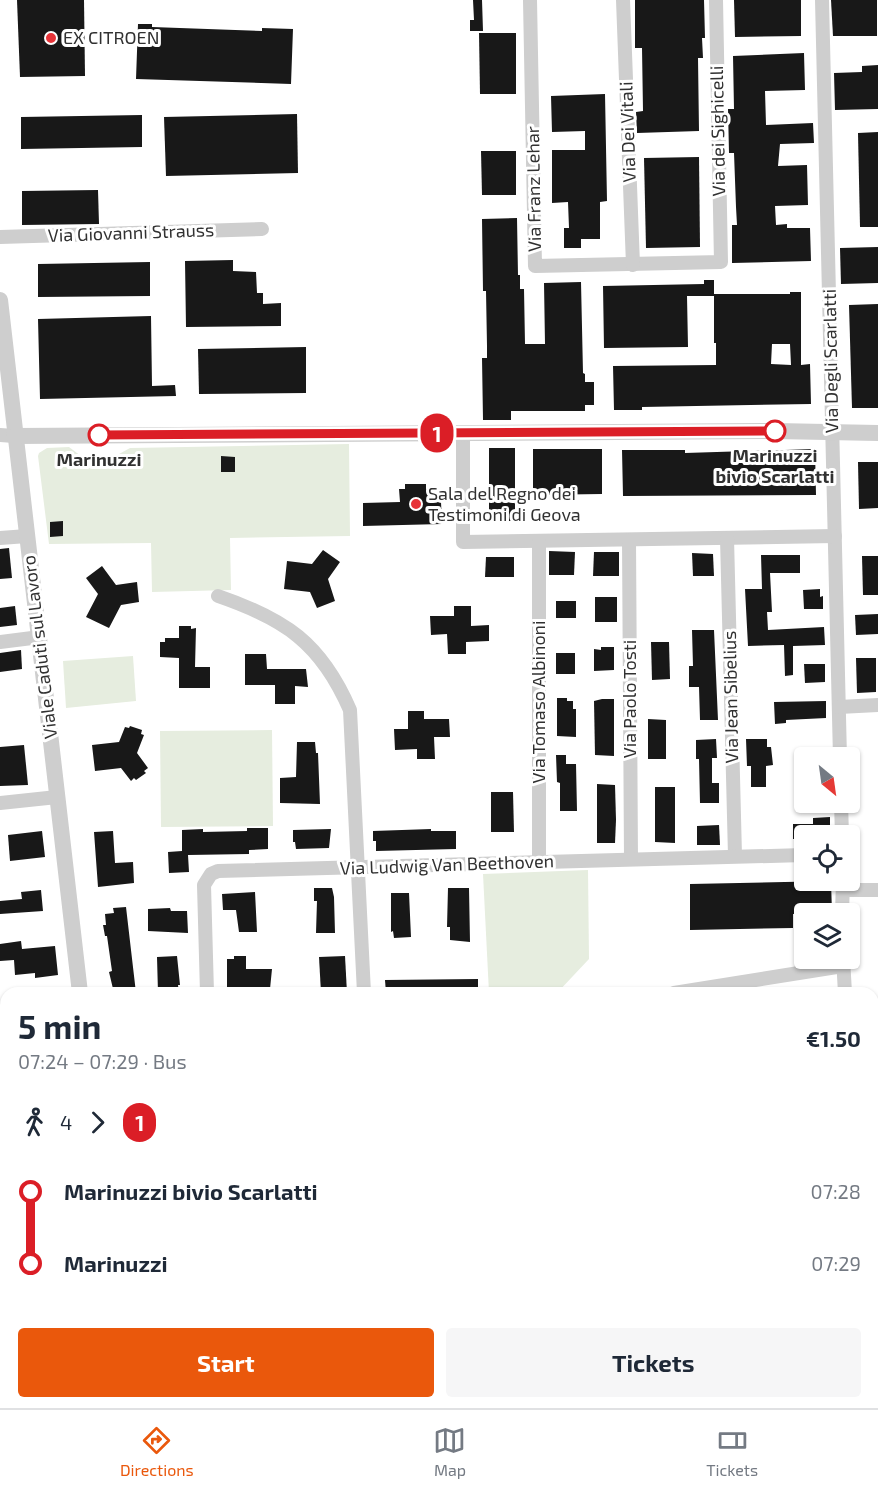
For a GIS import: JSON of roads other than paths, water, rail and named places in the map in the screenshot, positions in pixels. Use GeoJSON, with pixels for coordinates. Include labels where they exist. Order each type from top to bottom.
{"type":"FeatureCollection","features":[{"type":"Feature","properties":{"kind":"street","name":"Via Franz Lehar"},"geometry":{"type":"LineString","coordinates":[[530,0],[536,266],[720,262]]}},
{"type":"Feature","properties":{"kind":"street","name":"Via Dei Vitali"},"geometry":{"type":"LineString","coordinates":[[623,0],[633,265]]}},
{"type":"Feature","properties":{"kind":"street","name":"Via dei Sighicelli"},"geometry":{"type":"LineString","coordinates":[[716,0],[720,262]]}},
{"type":"Feature","properties":{"kind":"street","name":"Via Degli Scarlatti"},"geometry":{"type":"LineString","coordinates":[[822,0],[840,747]]}},
{"type":"Feature","properties":{"kind":"street","name":"Via Giovanni Strauss"},"geometry":{"type":"LineString","coordinates":[[0,237],[262,229]]}},
{"type":"Feature","properties":{"kind":"street","name":"Viale Caduti sul Lavoro"},"geometry":{"type":"LineString","coordinates":[[0,300],[7,435],[27,536],[79,987]]}},
{"type":"Feature","properties":{"kind":"street"},"geometry":{"type":"LineString","coordinates":[[463,433],[463,543],[835,536]]}},
{"type":"Feature","properties":{"kind":"street"},"geometry":{"type":"LineString","coordinates":[[7,435],[878,433]]}},
{"type":"Feature","properties":{"kind":"street"},"geometry":{"type":"LineString","coordinates":[[0,538],[27,536]]}},
{"type":"Feature","properties":{"kind":"street","name":"Via Jean Sibelius"},"geometry":{"type":"LineString","coordinates":[[727,538],[735,856]]}},
{"type":"Feature","properties":{"kind":"street","name":"Via Paolo Tosti"},"geometry":{"type":"LineString","coordinates":[[629,540],[631,859]]}},
{"type":"Feature","properties":{"kind":"street","name":"Via Tomaso Albinoni"},"geometry":{"type":"LineString","coordinates":[[539,542],[539,862]]}},
{"type":"Feature","properties":{"kind":"street"},"geometry":{"type":"LineString","coordinates":[[218,596],[274,620],[299,637],[322,659],[338,682],[350,710],[364,987]]}},
{"type":"Feature","properties":{"kind":"street"},"geometry":{"type":"LineString","coordinates":[[0,642],[40,637]]}},
{"type":"Feature","properties":{"kind":"street"},"geometry":{"type":"LineString","coordinates":[[839,707],[878,705]]}},
{"type":"Feature","properties":{"kind":"street"},"geometry":{"type":"LineString","coordinates":[[0,803],[57,797]]}},
{"type":"Feature","properties":{"kind":"street","name":"Via Ludwig Van Beethoven"},"geometry":{"type":"LineString","coordinates":[[207,987],[204,885],[211,874],[218,871],[794,855]]}},
{"type":"Feature","properties":{"kind":"street"},"geometry":{"type":"LineString","coordinates":[[860,887],[878,890]]}},
{"type":"Feature","properties":{"kind":"street"},"geometry":{"type":"LineString","coordinates":[[743,987],[815,969]]}},
{"type":"Feature","properties":{"kind":"street"},"geometry":{"type":"LineString","coordinates":[[843,969],[845,987]]}},
{"type":"Feature","properties":{"kind":"place","name":"EX CITROEN"},"geometry":{"type":"Point","coordinates":[51,38]}},
{"type":"Feature","properties":{"kind":"place","name":"Marinuzzi bivio Scarlatti"},"geometry":{"type":"Point","coordinates":[775,431]}},
{"type":"Feature","properties":{"kind":"place","name":"Marinuzzi"},"geometry":{"type":"Point","coordinates":[99,435]}},
{"type":"Feature","properties":{"kind":"place","name":"Sala del Regno dei Testimoni di Geova"},"geometry":{"type":"Point","coordinates":[416,504]}}]}
